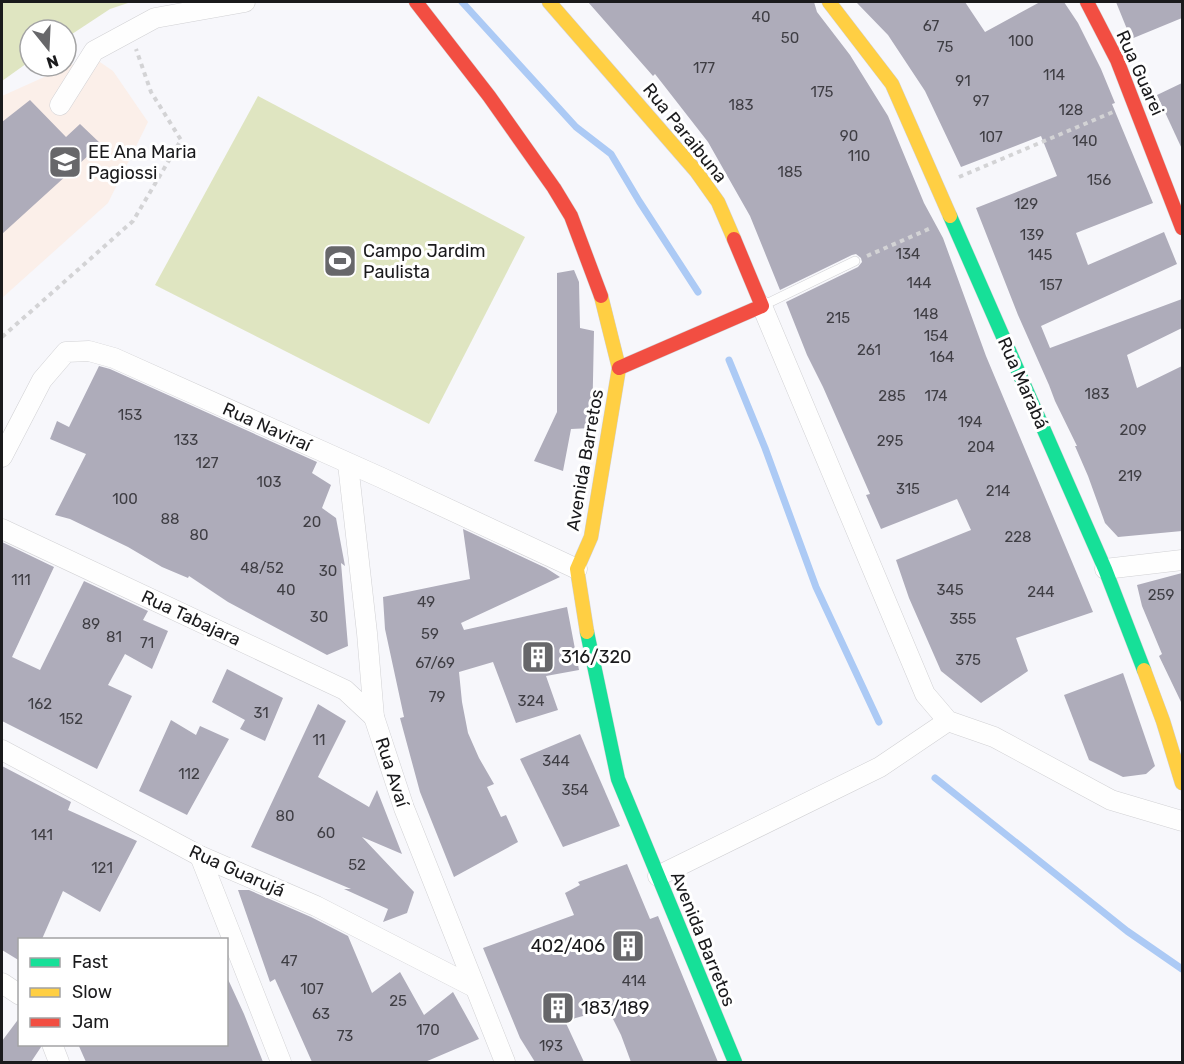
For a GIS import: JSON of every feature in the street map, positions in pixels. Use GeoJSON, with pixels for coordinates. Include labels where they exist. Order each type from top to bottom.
{"type":"FeatureCollection","features":[{"type":"Feature","properties":{"kind":"street"},"geometry":{"type":"LineString","coordinates":[[60,105],[94,51],[155,18],[245,2]]}},
{"type":"Feature","properties":{"kind":"street","name":"Avenida Barretos"},"geometry":{"type":"LineString","coordinates":[[416,2],[489,96],[554,188],[571,216],[604,303],[619,368],[591,537],[577,568],[587,632],[618,779],[735,1062]]}},
{"type":"Feature","properties":{"kind":"street","name":"Rua Paraibuna"},"geometry":{"type":"LineString","coordinates":[[549,2],[668,136],[718,202],[762,306]]}},
{"type":"Feature","properties":{"kind":"street","name":"Rua Marabá"},"geometry":{"type":"LineString","coordinates":[[829,2],[892,84],[1105,569],[1163,721],[1182,783]]}},
{"type":"Feature","properties":{"kind":"street","name":"Rua Guarei"},"geometry":{"type":"LineString","coordinates":[[1087,2],[1117,60],[1136,104],[1182,228]]}},
{"type":"Feature","properties":{"kind":"street"},"geometry":{"type":"LineString","coordinates":[[619,368],[762,306],[925,694],[948,721],[993,737],[1111,800],[1182,821]]}},
{"type":"Feature","properties":{"kind":"street","name":"Rua Naviraí"},"geometry":{"type":"LineString","coordinates":[[2,457],[42,380],[66,352],[89,351],[114,358],[577,568]]}},
{"type":"Feature","properties":{"kind":"street","name":"Rua Avaí"},"geometry":{"type":"LineString","coordinates":[[348,464],[374,717],[404,808],[506,1062]]}},
{"type":"Feature","properties":{"kind":"street","name":"Rua Tabajara"},"geometry":{"type":"LineString","coordinates":[[2,529],[345,690],[374,717]]}},
{"type":"Feature","properties":{"kind":"street"},"geometry":{"type":"LineString","coordinates":[[1105,569],[1182,560]]}},
{"type":"Feature","properties":{"kind":"street"},"geometry":{"type":"LineString","coordinates":[[658,876],[880,767],[948,721]]}},
{"type":"Feature","properties":{"kind":"street","name":"Rua Guarujá"},"geometry":{"type":"LineString","coordinates":[[2,750],[200,856],[316,906],[474,987]]}},
{"type":"Feature","properties":{"kind":"street"},"geometry":{"type":"LineString","coordinates":[[200,856],[281,1062]]}},
{"type":"Feature","properties":{"kind":"street"},"geometry":{"type":"LineString","coordinates":[[2,983],[18,994]]}},
{"type":"Feature","properties":{"kind":"street"},"geometry":{"type":"LineString","coordinates":[[53,1046],[59,1062]]}},
{"type":"Feature","properties":{"kind":"lane"},"geometry":{"type":"LineString","coordinates":[[762,306],[855,261]]}},
{"type":"Feature","properties":{"kind":"path"},"geometry":{"type":"LineString","coordinates":[[2,337],[133,221],[181,140],[151,93],[130,31]]}},
{"type":"Feature","properties":{"kind":"path"},"geometry":{"type":"LineString","coordinates":[[937,187],[1079,125],[1136,104]]}},
{"type":"Feature","properties":{"kind":"path"},"geometry":{"type":"LineString","coordinates":[[855,261],[951,219]]}},
{"type":"Feature","properties":{"kind":"shaded area","name":"EE Ana Maria Pagiossi"},"geometry":{"type":"Polygon","coordinates":[[[91,56],[113,71],[148,122],[108,203],[2,298],[2,96],[42,78],[78,78],[78,62],[91,56]]]}},
{"type":"Feature","properties":{"kind":"green space"},"geometry":{"type":"Polygon","coordinates":[[[2,2],[131,2],[110,9],[78,30],[78,18],[18,18],[18,70],[2,81],[2,2]]]}},
{"type":"Feature","properties":{"kind":"green space","name":"Campo Jardim Paulista"},"geometry":{"type":"Polygon","coordinates":[[[258,96],[525,237],[429,424],[155,285],[258,96]]]}},
{"type":"Feature","properties":{"kind":"building"},"geometry":{"type":"Polygon","coordinates":[[[588,2],[814,2],[817,12],[850,55],[888,116],[924,203],[943,238],[986,356],[1093,612],[1016,638],[1028,671],[981,703],[941,671],[909,598],[896,560],[971,530],[957,499],[881,529],[866,495],[870,494],[807,355],[786,302],[858,267],[862,262],[861,258],[856,254],[852,255],[780,290],[750,216],[708,142],[655,74],[653,76],[588,2]]]}},
{"type":"Feature","properties":{"kind":"building"},"geometry":{"type":"Polygon","coordinates":[[[856,2],[965,2],[985,32],[1040,2],[1064,2],[1078,23],[1101,69],[1115,103],[1112,104],[1153,203],[1076,233],[1088,265],[1164,232],[1177,264],[1041,326],[1050,348],[1182,299],[1182,328],[1127,355],[1137,388],[1182,366],[1182,531],[1118,537],[1105,523],[1075,446],[1077,446],[1018,315],[976,208],[1057,176],[1041,136],[961,167],[925,91],[888,35],[856,2]]]}},
{"type":"Feature","properties":{"kind":"building"},"geometry":{"type":"Polygon","coordinates":[[[1116,2],[1182,2],[1182,18],[1131,39],[1116,2]]]}},
{"type":"Feature","properties":{"kind":"building"},"geometry":{"type":"Polygon","coordinates":[[[1182,83],[1182,149],[1157,95],[1182,83]]]}},
{"type":"Feature","properties":{"kind":"building"},"geometry":{"type":"Polygon","coordinates":[[[30,100],[66,137],[80,124],[101,144],[2,234],[2,122],[30,100]]]}},
{"type":"Feature","properties":{"kind":"building"},"geometry":{"type":"Polygon","coordinates":[[[574,270],[579,282],[580,328],[594,331],[592,428],[571,429],[563,471],[534,461],[557,412],[557,273],[574,270]]]}},
{"type":"Feature","properties":{"kind":"building"},"geometry":{"type":"Polygon","coordinates":[[[99,366],[317,462],[312,473],[331,485],[322,508],[336,518],[345,566],[341,563],[348,646],[327,655],[228,602],[189,576],[188,578],[162,567],[128,547],[70,519],[55,515],[86,454],[50,439],[57,421],[69,427],[99,366]]]}},
{"type":"Feature","properties":{"kind":"building"},"geometry":{"type":"Polygon","coordinates":[[[463,529],[546,568],[560,577],[461,623],[464,630],[567,607],[579,670],[546,676],[558,710],[516,723],[493,662],[459,672],[468,733],[494,784],[487,787],[501,817],[506,815],[518,842],[454,877],[420,792],[400,718],[404,717],[385,629],[383,597],[470,579],[463,529]]]}},
{"type":"Feature","properties":{"kind":"building"},"geometry":{"type":"Polygon","coordinates":[[[2,542],[54,567],[12,657],[40,670],[84,581],[148,611],[143,620],[168,631],[152,669],[125,654],[108,685],[132,696],[97,769],[2,721],[2,542]]]}},
{"type":"Feature","properties":{"kind":"building"},"geometry":{"type":"Polygon","coordinates":[[[1182,573],[1182,704],[1159,656],[1162,654],[1142,606],[1137,585],[1182,573]]]}},
{"type":"Feature","properties":{"kind":"building"},"geometry":{"type":"Polygon","coordinates":[[[227,669],[283,698],[265,741],[240,729],[245,720],[212,702],[227,669]]]}},
{"type":"Feature","properties":{"kind":"building"},"geometry":{"type":"Polygon","coordinates":[[[1123,673],[1155,766],[1146,774],[1123,777],[1089,760],[1064,695],[1123,673]]]}},
{"type":"Feature","properties":{"kind":"building"},"geometry":{"type":"Polygon","coordinates":[[[318,704],[346,721],[318,777],[369,807],[377,790],[402,854],[362,837],[414,892],[407,913],[383,922],[388,909],[344,889],[351,889],[251,847],[318,704]]]}},
{"type":"Feature","properties":{"kind":"building"},"geometry":{"type":"Polygon","coordinates":[[[171,720],[196,735],[200,726],[229,739],[187,815],[139,791],[171,720]]]}},
{"type":"Feature","properties":{"kind":"building"},"geometry":{"type":"Polygon","coordinates":[[[580,734],[620,826],[563,847],[520,759],[580,734]]]}},
{"type":"Feature","properties":{"kind":"building"},"geometry":{"type":"Polygon","coordinates":[[[2,766],[71,802],[68,810],[137,841],[100,912],[63,891],[42,938],[18,938],[18,960],[2,950],[2,766]]]}},
{"type":"Feature","properties":{"kind":"building"},"geometry":{"type":"Polygon","coordinates":[[[627,864],[650,919],[658,916],[718,1062],[631,1062],[608,1009],[565,1021],[584,1062],[535,1062],[520,1038],[483,948],[574,915],[565,893],[580,885],[578,882],[627,864]]]}},
{"type":"Feature","properties":{"kind":"building"},"geometry":{"type":"Polygon","coordinates":[[[238,890],[249,890],[348,936],[372,993],[400,972],[424,1015],[453,992],[479,1039],[425,1062],[312,1062],[275,979],[270,982],[238,890]]]}},
{"type":"Feature","properties":{"kind":"building"},"geometry":{"type":"Polygon","coordinates":[[[228,979],[263,1062],[86,1062],[79,1046],[228,1046],[228,979]]]}},
{"type":"Feature","properties":{"kind":"building"},"geometry":{"type":"Polygon","coordinates":[[[18,1020],[18,1046],[41,1047],[31,1062],[2,1062],[2,1041],[18,1020]]]}},
{"type":"Feature","properties":{"kind":"waterway"},"geometry":{"type":"LineString","coordinates":[[462,2],[576,127],[611,154],[698,292]]}},
{"type":"Feature","properties":{"kind":"waterway"},"geometry":{"type":"LineString","coordinates":[[729,360],[765,448],[816,587],[879,722]]}},
{"type":"Feature","properties":{"kind":"waterway"},"geometry":{"type":"LineString","coordinates":[[935,778],[1127,931],[1182,969]]}},
{"type":"Feature","properties":{"kind":"traffic: fast"},"geometry":{"type":"LineString","coordinates":[[950,216],[1105,569],[1144,670]]}},
{"type":"Feature","properties":{"kind":"traffic: fast"},"geometry":{"type":"LineString","coordinates":[[587,632],[618,779],[735,1062]]}},
{"type":"Feature","properties":{"kind":"traffic: slow"},"geometry":{"type":"LineString","coordinates":[[549,2],[696,171],[718,202],[734,239]]}},
{"type":"Feature","properties":{"kind":"traffic: slow"},"geometry":{"type":"LineString","coordinates":[[829,2],[892,84],[950,216]]}},
{"type":"Feature","properties":{"kind":"traffic: slow"},"geometry":{"type":"LineString","coordinates":[[587,632],[577,569],[591,537],[619,368],[601,296]]}},
{"type":"Feature","properties":{"kind":"traffic: slow"},"geometry":{"type":"LineString","coordinates":[[1144,670],[1182,783]]}},
{"type":"Feature","properties":{"kind":"traffic: jam"},"geometry":{"type":"LineString","coordinates":[[416,2],[489,96],[554,188],[571,216],[601,296]]}},
{"type":"Feature","properties":{"kind":"traffic: jam"},"geometry":{"type":"LineString","coordinates":[[1087,2],[1117,60],[1182,228]]}},
{"type":"Feature","properties":{"kind":"traffic: jam"},"geometry":{"type":"LineString","coordinates":[[619,368],[762,306],[734,239]]}},
{"type":"Feature","properties":{"kind":"place","name":"EE Ana Maria Pagiossi"},"geometry":{"type":"Point","coordinates":[65,162]}},
{"type":"Feature","properties":{"kind":"place","name":"Campo Jardim Paulista"},"geometry":{"type":"Point","coordinates":[340,261]}},
{"type":"Feature","properties":{"kind":"place","name":"316/320"},"geometry":{"type":"Point","coordinates":[538,657]}},
{"type":"Feature","properties":{"kind":"place","name":"402/406"},"geometry":{"type":"Point","coordinates":[628,946]}},
{"type":"Feature","properties":{"kind":"place","name":"183/189"},"geometry":{"type":"Point","coordinates":[558,1008]}}]}
